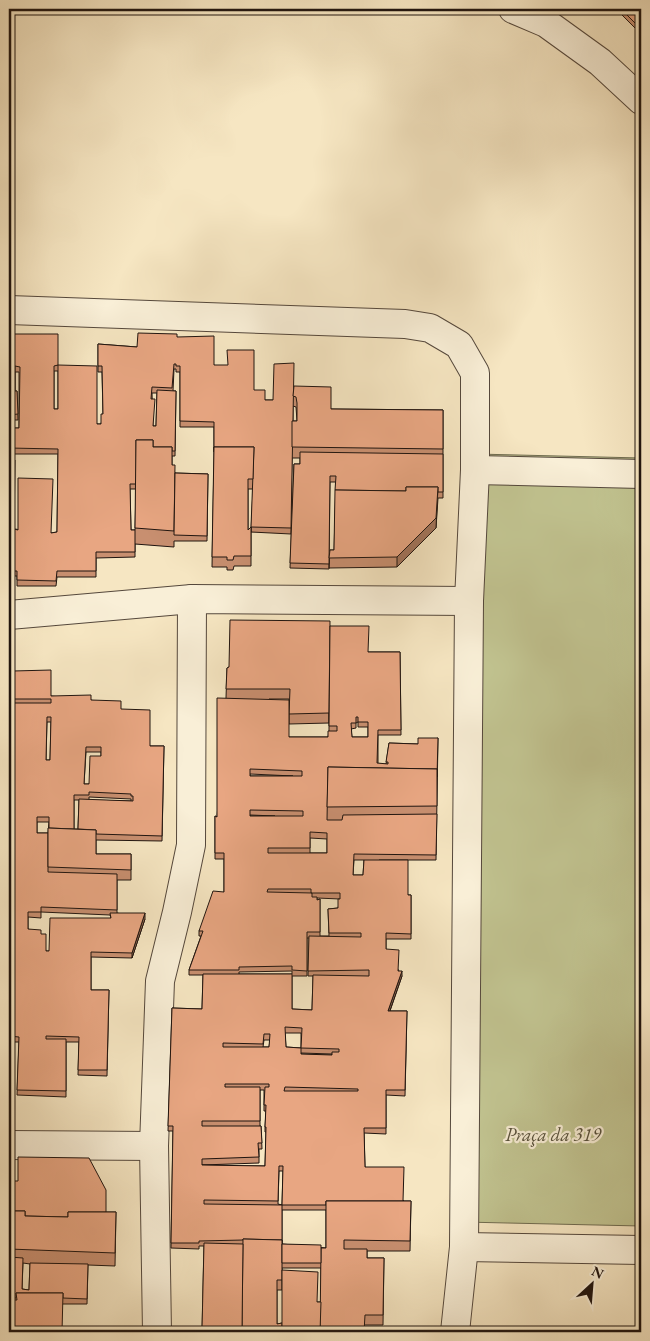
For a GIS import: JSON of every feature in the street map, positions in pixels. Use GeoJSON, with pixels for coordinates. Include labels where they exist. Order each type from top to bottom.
{"type":"FeatureCollection","features":[{"type":"Feature","properties":{"kind":"street"},"geometry":{"type":"LineString","coordinates":[[513,9],[546,24],[600,62],[641,100]]}},
{"type":"Feature","properties":{"kind":"street"},"geometry":{"type":"LineString","coordinates":[[9,310],[405,324],[430,328],[459,345],[475,373],[475,470],[469,601],[464,1247],[455,1332]]}},
{"type":"Feature","properties":{"kind":"street"},"geometry":{"type":"LineString","coordinates":[[475,470],[641,474]]}},
{"type":"Feature","properties":{"kind":"street"},"geometry":{"type":"LineString","coordinates":[[9,615],[192,599],[469,601]]}},
{"type":"Feature","properties":{"kind":"street"},"geometry":{"type":"LineString","coordinates":[[157,1332],[154,1146],[160,981],[178,912],[191,845],[192,599]]}},
{"type":"Feature","properties":{"kind":"street"},"geometry":{"type":"LineString","coordinates":[[9,1145],[154,1146]]}},
{"type":"Feature","properties":{"kind":"street"},"geometry":{"type":"LineString","coordinates":[[464,1247],[641,1250]]}},
{"type":"Feature","properties":{"kind":"green space","name":"Praça da 319"},"geometry":{"type":"Polygon","coordinates":[[[476,454],[641,458],[641,1226],[463,1222],[476,454]]]}},
{"type":"Feature","properties":{"kind":"building"},"geometry":{"type":"Polygon","coordinates":[[[621,9],[641,9],[641,29],[621,9]]]}},
{"type":"Feature","properties":{"kind":"building"},"geometry":{"type":"Polygon","coordinates":[[[138,333],[177,334],[177,337],[214,336],[214,365],[228,365],[227,350],[254,350],[254,390],[265,390],[265,400],[273,400],[274,364],[294,363],[291,528],[251,527],[254,447],[214,447],[214,422],[180,421],[180,366],[174,364],[172,388],[152,387],[151,399],[155,399],[153,426],[156,426],[157,390],[176,391],[175,451],[172,451],[172,447],[153,447],[153,440],[136,440],[136,484],[130,484],[131,530],[135,530],[135,552],[96,552],[96,571],[57,571],[56,581],[17,580],[17,571],[9,571],[9,459],[15,460],[14,529],[18,530],[18,478],[53,479],[51,533],[57,532],[58,449],[9,448],[9,428],[19,428],[20,367],[15,366],[15,391],[17,391],[18,414],[9,415],[9,334],[58,334],[58,365],[97,366],[97,424],[101,424],[101,414],[103,414],[102,366],[98,366],[98,344],[137,347],[138,333]],[[58,365],[54,366],[54,409],[58,409],[58,365]]]}},
{"type":"Feature","properties":{"kind":"building"},"geometry":{"type":"Polygon","coordinates":[[[294,386],[331,387],[331,409],[443,410],[443,449],[292,447],[292,421],[297,421],[297,403],[296,397],[293,396],[294,386]]]}},
{"type":"Feature","properties":{"kind":"building"},"geometry":{"type":"Polygon","coordinates":[[[136,440],[153,440],[153,447],[172,447],[172,465],[175,465],[174,531],[135,528],[136,440]]]}},
{"type":"Feature","properties":{"kind":"building"},"geometry":{"type":"Polygon","coordinates":[[[214,447],[254,447],[253,479],[248,479],[248,530],[251,527],[251,556],[234,556],[233,560],[227,560],[227,557],[212,557],[214,447]]]}},
{"type":"Feature","properties":{"kind":"building"},"geometry":{"type":"Polygon","coordinates":[[[300,452],[443,454],[443,492],[438,492],[438,487],[406,487],[406,491],[335,490],[336,476],[330,476],[329,564],[290,563],[294,464],[300,464],[300,452]]]}},
{"type":"Feature","properties":{"kind":"building"},"geometry":{"type":"Polygon","coordinates":[[[175,473],[208,474],[207,536],[174,535],[175,473]]]}},
{"type":"Feature","properties":{"kind":"building"},"geometry":{"type":"Polygon","coordinates":[[[406,487],[438,487],[436,518],[397,557],[329,558],[330,550],[334,550],[335,490],[406,491],[406,487]]]}},
{"type":"Feature","properties":{"kind":"building"},"geometry":{"type":"Polygon","coordinates":[[[230,620],[330,621],[329,713],[289,714],[290,689],[226,689],[227,668],[229,667],[230,620]]]}},
{"type":"Feature","properties":{"kind":"building"},"geometry":{"type":"Polygon","coordinates":[[[330,626],[369,626],[368,652],[400,652],[401,730],[378,730],[377,763],[388,764],[386,762],[389,743],[418,744],[418,738],[438,738],[437,777],[437,769],[328,767],[327,820],[342,820],[343,815],[437,814],[436,855],[354,854],[353,875],[363,875],[364,860],[408,860],[408,895],[411,895],[411,934],[386,933],[386,949],[399,950],[398,971],[402,971],[388,1011],[407,1011],[405,1090],[386,1090],[386,1128],[364,1128],[365,1167],[404,1167],[403,1201],[326,1201],[326,1205],[282,1205],[282,1240],[243,1239],[199,1241],[199,1243],[171,1243],[173,1126],[168,1126],[172,1008],[202,1009],[203,974],[292,974],[292,1009],[312,1010],[313,975],[369,976],[369,970],[308,971],[309,936],[361,937],[361,933],[329,933],[328,909],[338,908],[340,893],[312,893],[312,897],[317,897],[317,900],[320,899],[320,932],[307,932],[307,971],[292,970],[292,966],[239,967],[239,970],[189,970],[203,931],[199,931],[213,891],[224,892],[224,853],[215,853],[215,816],[217,817],[217,698],[289,700],[289,737],[328,737],[328,731],[337,731],[337,726],[329,726],[330,626]],[[356,717],[356,723],[351,723],[352,737],[368,737],[368,722],[358,722],[358,717],[356,717]],[[250,769],[250,776],[302,776],[302,771],[250,769]],[[250,810],[250,816],[303,816],[303,811],[250,810]],[[310,832],[310,848],[268,848],[268,853],[327,853],[327,833],[310,832]],[[268,889],[267,892],[311,893],[311,889],[268,889]],[[285,1027],[286,1047],[301,1048],[302,1028],[285,1027]],[[264,1034],[263,1044],[223,1043],[223,1047],[269,1047],[270,1034],[264,1034]],[[301,1048],[301,1054],[332,1055],[332,1052],[339,1052],[339,1049],[301,1048]],[[225,1084],[225,1087],[260,1087],[260,1121],[202,1121],[202,1126],[261,1126],[262,1143],[258,1143],[259,1157],[202,1159],[202,1165],[265,1166],[266,1105],[264,1105],[265,1087],[269,1087],[269,1084],[225,1084]],[[285,1087],[284,1091],[358,1091],[358,1089],[285,1087]],[[279,1166],[278,1201],[204,1200],[204,1204],[282,1205],[283,1166],[279,1166]]]}},
{"type":"Feature","properties":{"kind":"building"},"geometry":{"type":"Polygon","coordinates":[[[9,667],[13,667],[13,671],[51,670],[51,696],[91,695],[91,700],[121,701],[121,709],[150,710],[150,746],[164,746],[162,836],[96,834],[96,830],[78,829],[79,799],[133,801],[131,794],[89,792],[89,795],[74,795],[74,829],[49,828],[49,817],[37,817],[37,833],[48,833],[48,872],[117,874],[117,910],[41,907],[41,912],[28,912],[28,929],[41,930],[41,934],[46,934],[46,951],[49,951],[50,918],[111,918],[110,913],[145,913],[132,953],[91,952],[91,990],[109,990],[107,1070],[78,1070],[79,1037],[46,1036],[46,1039],[66,1039],[66,1091],[17,1090],[19,1037],[9,1036],[9,793],[11,793],[9,791],[9,667]],[[12,699],[12,703],[51,703],[51,699],[12,699]],[[47,717],[46,760],[50,760],[51,717],[47,717]],[[86,747],[84,784],[89,784],[90,756],[101,756],[101,747],[86,747]]]}},
{"type":"Feature","properties":{"kind":"building"},"geometry":{"type":"Polygon","coordinates":[[[328,767],[437,769],[437,806],[327,807],[328,767]]]}},
{"type":"Feature","properties":{"kind":"building"},"geometry":{"type":"Polygon","coordinates":[[[48,828],[96,830],[96,854],[131,854],[131,870],[48,867],[48,828]]]}},
{"type":"Feature","properties":{"kind":"building"},"geometry":{"type":"Polygon","coordinates":[[[18,1157],[89,1158],[106,1190],[106,1212],[68,1212],[68,1217],[25,1216],[25,1211],[9,1211],[9,1170],[12,1170],[12,1181],[18,1181],[18,1157]]]}},
{"type":"Feature","properties":{"kind":"building"},"geometry":{"type":"Polygon","coordinates":[[[326,1201],[411,1201],[410,1241],[344,1240],[344,1249],[367,1249],[367,1258],[384,1258],[383,1315],[365,1315],[364,1332],[320,1332],[321,1248],[326,1248],[326,1201]]]}},
{"type":"Feature","properties":{"kind":"building"},"geometry":{"type":"Polygon","coordinates":[[[9,1211],[25,1211],[25,1216],[68,1217],[68,1212],[116,1212],[115,1253],[9,1249],[9,1211]]]}},
{"type":"Feature","properties":{"kind":"building"},"geometry":{"type":"Polygon","coordinates":[[[243,1239],[282,1240],[282,1280],[277,1280],[277,1324],[282,1323],[282,1332],[242,1332],[243,1239]]]}},
{"type":"Feature","properties":{"kind":"building"},"geometry":{"type":"Polygon","coordinates":[[[204,1243],[243,1244],[242,1330],[202,1329],[204,1243]]]}},
{"type":"Feature","properties":{"kind":"building"},"geometry":{"type":"Polygon","coordinates":[[[282,1244],[321,1245],[321,1263],[282,1263],[282,1244]]]}},
{"type":"Feature","properties":{"kind":"building"},"geometry":{"type":"Polygon","coordinates":[[[9,1257],[23,1258],[22,1289],[29,1290],[30,1263],[88,1264],[87,1299],[63,1298],[63,1293],[16,1293],[16,1298],[9,1298],[9,1257]]]}},
{"type":"Feature","properties":{"kind":"building"},"geometry":{"type":"Polygon","coordinates":[[[282,1270],[318,1272],[317,1302],[321,1302],[320,1332],[282,1332],[282,1270]]]}},
{"type":"Feature","properties":{"kind":"building"},"geometry":{"type":"Polygon","coordinates":[[[16,1293],[63,1293],[62,1332],[9,1332],[9,1300],[17,1300],[16,1293]]]}}]}
